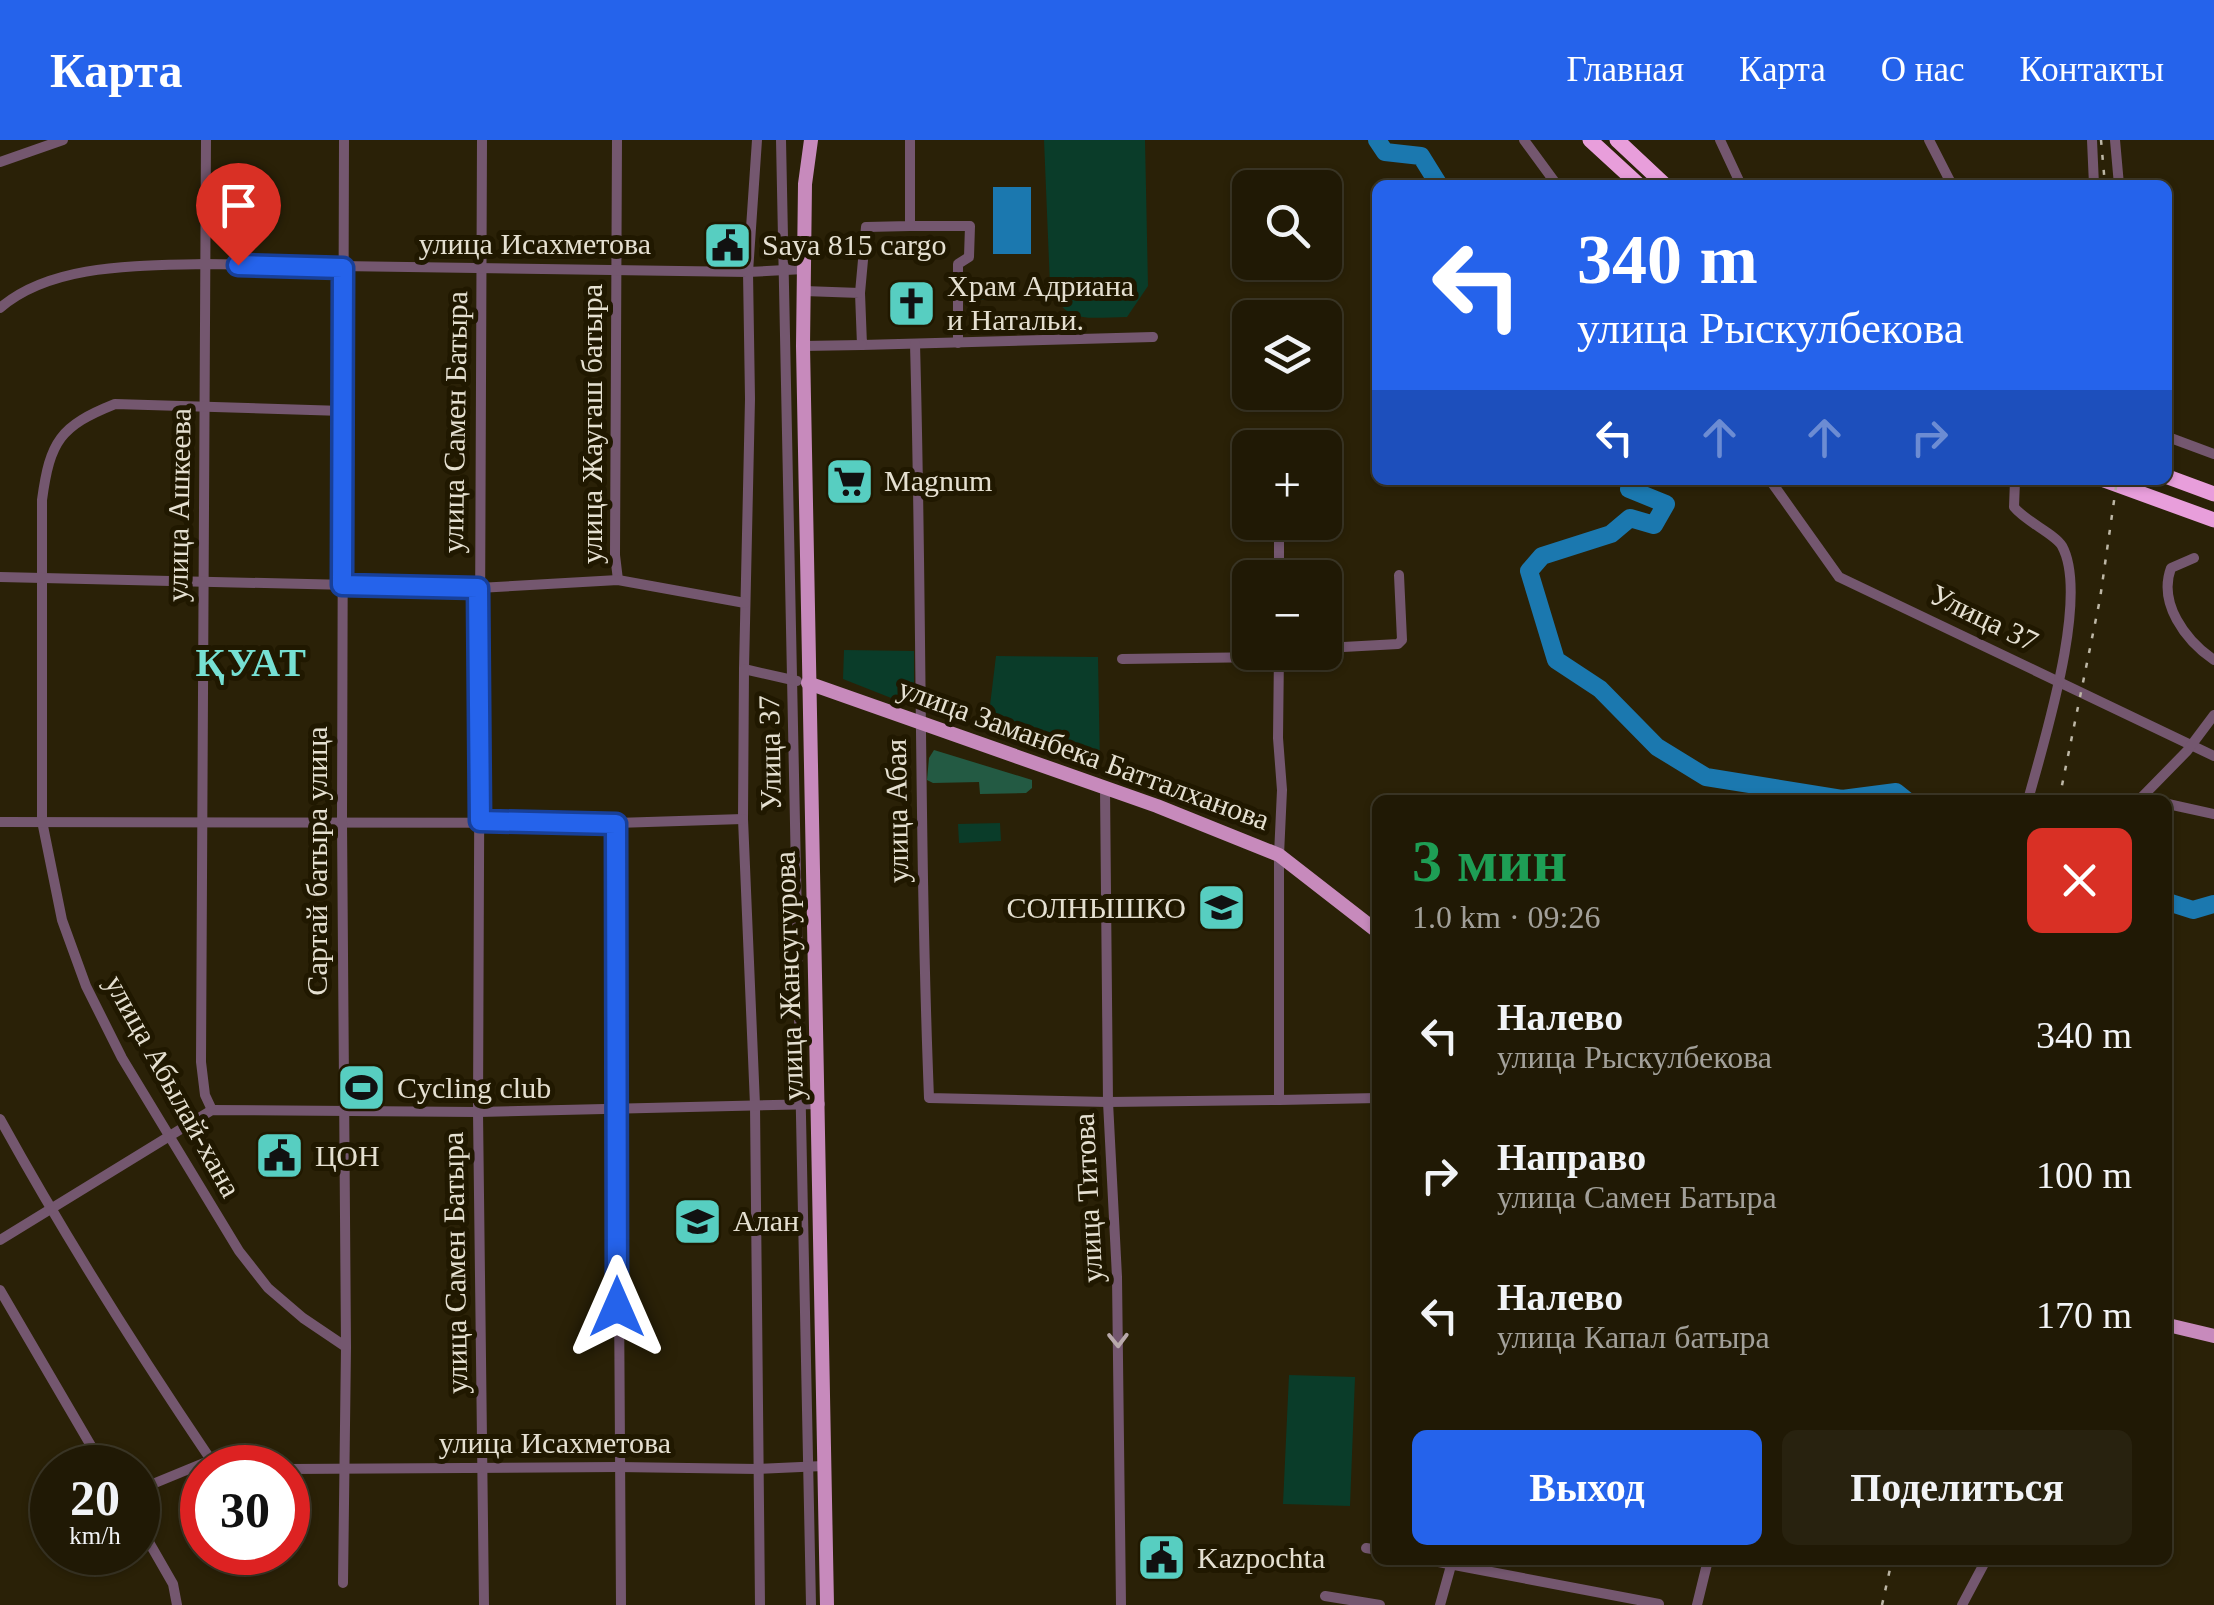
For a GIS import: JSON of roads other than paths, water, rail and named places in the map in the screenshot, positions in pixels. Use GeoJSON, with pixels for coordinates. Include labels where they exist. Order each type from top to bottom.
{"type":"FeatureCollection","features":[{"type":"Feature","properties":{"kind":"highway"},"geometry":{"type":"LineString","coordinates":[[1590,140],[1634,180]]}},
{"type":"Feature","properties":{"kind":"highway"},"geometry":{"type":"LineString","coordinates":[[1616,140],[1660,180]]}},
{"type":"Feature","properties":{"kind":"highway"},"geometry":{"type":"LineString","coordinates":[[2172,479],[2214,494]]}},
{"type":"Feature","properties":{"kind":"highway"},"geometry":{"type":"LineString","coordinates":[[2118,485],[2214,520]]}},
{"type":"Feature","properties":{"kind":"main road","name":"улица Жансугурова"},"geometry":{"type":"LineString","coordinates":[[810,140],[803,346],[827,1605]]}},
{"type":"Feature","properties":{"kind":"main road","name":"улица Заманбека Батталханова"},"geometry":{"type":"LineString","coordinates":[[808,683],[1105,788],[1279,855],[1372,927]]}},
{"type":"Feature","properties":{"kind":"main road"},"geometry":{"type":"LineString","coordinates":[[2172,1326],[2214,1336]]}},
{"type":"Feature","properties":{"kind":"street"},"geometry":{"type":"LineString","coordinates":[[0,162],[62,140]]}},
{"type":"Feature","properties":{"kind":"street","name":"улица Ашкеева"},"geometry":{"type":"LineString","coordinates":[[206,140],[201,1062],[205,1095],[212,1110]]}},
{"type":"Feature","properties":{"kind":"street","name":"Сартай батыра улица"},"geometry":{"type":"LineString","coordinates":[[343,1583],[344,140]]}},
{"type":"Feature","properties":{"kind":"street","name":"улица Самен Батыра"},"geometry":{"type":"LineString","coordinates":[[482,140],[478,1112],[484,1605]]}},
{"type":"Feature","properties":{"kind":"street","name":"улица Жаугаш батыра"},"geometry":{"type":"LineString","coordinates":[[618,140],[618,580]]}},
{"type":"Feature","properties":{"kind":"street"},"geometry":{"type":"LineString","coordinates":[[757,140],[748,272],[742,819],[755,1106],[760,1605]]}},
{"type":"Feature","properties":{"kind":"street","name":"Улица 37"},"geometry":{"type":"LineString","coordinates":[[780,140],[811,1605]]}},
{"type":"Feature","properties":{"kind":"street"},"geometry":{"type":"LineString","coordinates":[[910,140],[910,226]]}},
{"type":"Feature","properties":{"kind":"street"},"geometry":{"type":"LineString","coordinates":[[1524,140],[1553,180]]}},
{"type":"Feature","properties":{"kind":"street"},"geometry":{"type":"LineString","coordinates":[[1720,140],[1739,180]]}},
{"type":"Feature","properties":{"kind":"street"},"geometry":{"type":"LineString","coordinates":[[1930,140],[1950,180]]}},
{"type":"Feature","properties":{"kind":"street"},"geometry":{"type":"LineString","coordinates":[[2092,140],[2094,180]]}},
{"type":"Feature","properties":{"kind":"street"},"geometry":{"type":"LineString","coordinates":[[2115,140],[2119,180]]}},
{"type":"Feature","properties":{"kind":"street"},"geometry":{"type":"LineString","coordinates":[[862,345],[860,293],[866,227],[910,226],[970,226],[968,258],[958,264],[958,343]]}},
{"type":"Feature","properties":{"kind":"street","name":"улица Исахметова"},"geometry":{"type":"LineString","coordinates":[[0,308],[56,278],[115,267],[204,264],[748,272],[804,269]]}},
{"type":"Feature","properties":{"kind":"street"},"geometry":{"type":"LineString","coordinates":[[804,291],[860,293]]}},
{"type":"Feature","properties":{"kind":"street"},"geometry":{"type":"LineString","coordinates":[[803,346],[1152,337]]}},
{"type":"Feature","properties":{"kind":"street","name":"улица Абая"},"geometry":{"type":"LineString","coordinates":[[914,344],[930,1098],[1108,1102]]}},
{"type":"Feature","properties":{"kind":"street","name":"улица Абылай-хана"},"geometry":{"type":"LineString","coordinates":[[343,411],[115,404],[83,417],[62,436],[48,460],[42,500],[42,822],[62,920],[86,986],[122,1058],[239,1251],[268,1288],[302,1318],[346,1347]]}},
{"type":"Feature","properties":{"kind":"street"},"geometry":{"type":"LineString","coordinates":[[2172,438],[2214,454]]}},
{"type":"Feature","properties":{"kind":"street","name":"Улица 37"},"geometry":{"type":"LineString","coordinates":[[1774,485],[1840,576],[2214,756]]}},
{"type":"Feature","properties":{"kind":"street"},"geometry":{"type":"LineString","coordinates":[[2015,485],[2014,507],[2024,520],[2055,538],[2063,548],[2070,614],[2066,655],[2029,795]]}},
{"type":"Feature","properties":{"kind":"street"},"geometry":{"type":"LineString","coordinates":[[2194,558],[2171,568],[2166,582],[2172,614],[2214,660]]}},
{"type":"Feature","properties":{"kind":"street"},"geometry":{"type":"LineString","coordinates":[[1342,647],[1398,644],[1402,640],[1399,575]]}},
{"type":"Feature","properties":{"kind":"street"},"geometry":{"type":"LineString","coordinates":[[0,577],[478,588],[618,580],[745,603]]}},
{"type":"Feature","properties":{"kind":"street"},"geometry":{"type":"LineString","coordinates":[[1122,659],[1232,657]]}},
{"type":"Feature","properties":{"kind":"street"},"geometry":{"type":"LineString","coordinates":[[744,669],[808,683]]}},
{"type":"Feature","properties":{"kind":"street"},"geometry":{"type":"LineString","coordinates":[[1279,670],[1282,790],[1279,1100]]}},
{"type":"Feature","properties":{"kind":"street"},"geometry":{"type":"LineString","coordinates":[[2145,795],[2187,751],[2214,715]]}},
{"type":"Feature","properties":{"kind":"street","name":"улица Титова"},"geometry":{"type":"LineString","coordinates":[[1105,788],[1108,1102],[1117,1277],[1121,1605]]}},
{"type":"Feature","properties":{"kind":"street"},"geometry":{"type":"LineString","coordinates":[[2172,805],[2214,814]]}},
{"type":"Feature","properties":{"kind":"street"},"geometry":{"type":"LineString","coordinates":[[0,822],[616,824],[742,819]]}},
{"type":"Feature","properties":{"kind":"street"},"geometry":{"type":"LineString","coordinates":[[616,824],[620,1605]]}},
{"type":"Feature","properties":{"kind":"street"},"geometry":{"type":"LineString","coordinates":[[1108,1102],[1372,1098]]}},
{"type":"Feature","properties":{"kind":"street"},"geometry":{"type":"LineString","coordinates":[[0,1240],[212,1110],[478,1112],[820,1104]]}},
{"type":"Feature","properties":{"kind":"street"},"geometry":{"type":"LineString","coordinates":[[0,1120],[121,1326],[200,1445]]}},
{"type":"Feature","properties":{"kind":"street"},"geometry":{"type":"LineString","coordinates":[[0,1290],[91,1445]]}},
{"type":"Feature","properties":{"kind":"street","name":"улица Исахметова"},"geometry":{"type":"LineString","coordinates":[[310,1470],[823,1466]]}},
{"type":"Feature","properties":{"kind":"street"},"geometry":{"type":"LineString","coordinates":[[160,1562],[173,1584],[177,1605]]}},
{"type":"Feature","properties":{"kind":"street"},"geometry":{"type":"LineString","coordinates":[[1440,1605],[1450,1565]]}},
{"type":"Feature","properties":{"kind":"street"},"geometry":{"type":"LineString","coordinates":[[1466,1565],[1658,1604]]}},
{"type":"Feature","properties":{"kind":"street"},"geometry":{"type":"LineString","coordinates":[[1697,1605],[1707,1565]]}},
{"type":"Feature","properties":{"kind":"street"},"geometry":{"type":"LineString","coordinates":[[1962,1605],[1983,1565]]}},
{"type":"Feature","properties":{"kind":"street"},"geometry":{"type":"LineString","coordinates":[[1325,1596],[1380,1605]]}},
{"type":"Feature","properties":{"kind":"water"},"geometry":{"type":"Polygon","coordinates":[[[993,187],[1031,187],[1031,254],[993,254],[993,187]]]}},
{"type":"Feature","properties":{"kind":"waterway"},"geometry":{"type":"LineString","coordinates":[[1377,140],[1385,152],[1421,156],[1436,180]]}},
{"type":"Feature","properties":{"kind":"waterway"},"geometry":{"type":"LineString","coordinates":[[1631,485],[1629,489],[1666,504],[1654,525],[1630,518],[1611,534],[1542,556],[1529,571],[1556,660],[1600,689],[1657,747],[1706,777],[1817,795]]}},
{"type":"Feature","properties":{"kind":"waterway"},"geometry":{"type":"LineString","coordinates":[[1873,795],[1900,795]]}},
{"type":"Feature","properties":{"kind":"waterway"},"geometry":{"type":"LineString","coordinates":[[2172,903],[2193,910],[2214,904]]}},
{"type":"Feature","properties":{"kind":"railway"},"geometry":{"type":"LineString","coordinates":[[2101,140],[2105,180]]}},
{"type":"Feature","properties":{"kind":"railway"},"geometry":{"type":"LineString","coordinates":[[2060,795],[2100,599],[2116,485]]}},
{"type":"Feature","properties":{"kind":"railway"},"geometry":{"type":"LineString","coordinates":[[1882,1605],[1891,1565]]}},
{"type":"Feature","properties":{"kind":"place","name":"Saya 815 cargo"},"geometry":{"type":"Point","coordinates":[727,245]}},
{"type":"Feature","properties":{"kind":"place","name":"Храм Адриана и Натальи."},"geometry":{"type":"Point","coordinates":[912,303]}},
{"type":"Feature","properties":{"kind":"place","name":"Magnum"},"geometry":{"type":"Point","coordinates":[849,481]}},
{"type":"Feature","properties":{"kind":"place","name":"СОЛНЫШКО"},"geometry":{"type":"Point","coordinates":[1221,908]}},
{"type":"Feature","properties":{"kind":"place","name":"Cycling club"},"geometry":{"type":"Point","coordinates":[362,1088]}},
{"type":"Feature","properties":{"kind":"place","name":"ЦОН"},"geometry":{"type":"Point","coordinates":[280,1156]}},
{"type":"Feature","properties":{"kind":"place","name":"Алан"},"geometry":{"type":"Point","coordinates":[698,1221]}},
{"type":"Feature","properties":{"kind":"place","name":"Kazpochta"},"geometry":{"type":"Point","coordinates":[1162,1558]}},
{"type":"Feature","properties":{"kind":"district","name":"ҚУАТ"},"geometry":{"type":"Point","coordinates":[252,662]}}]}
